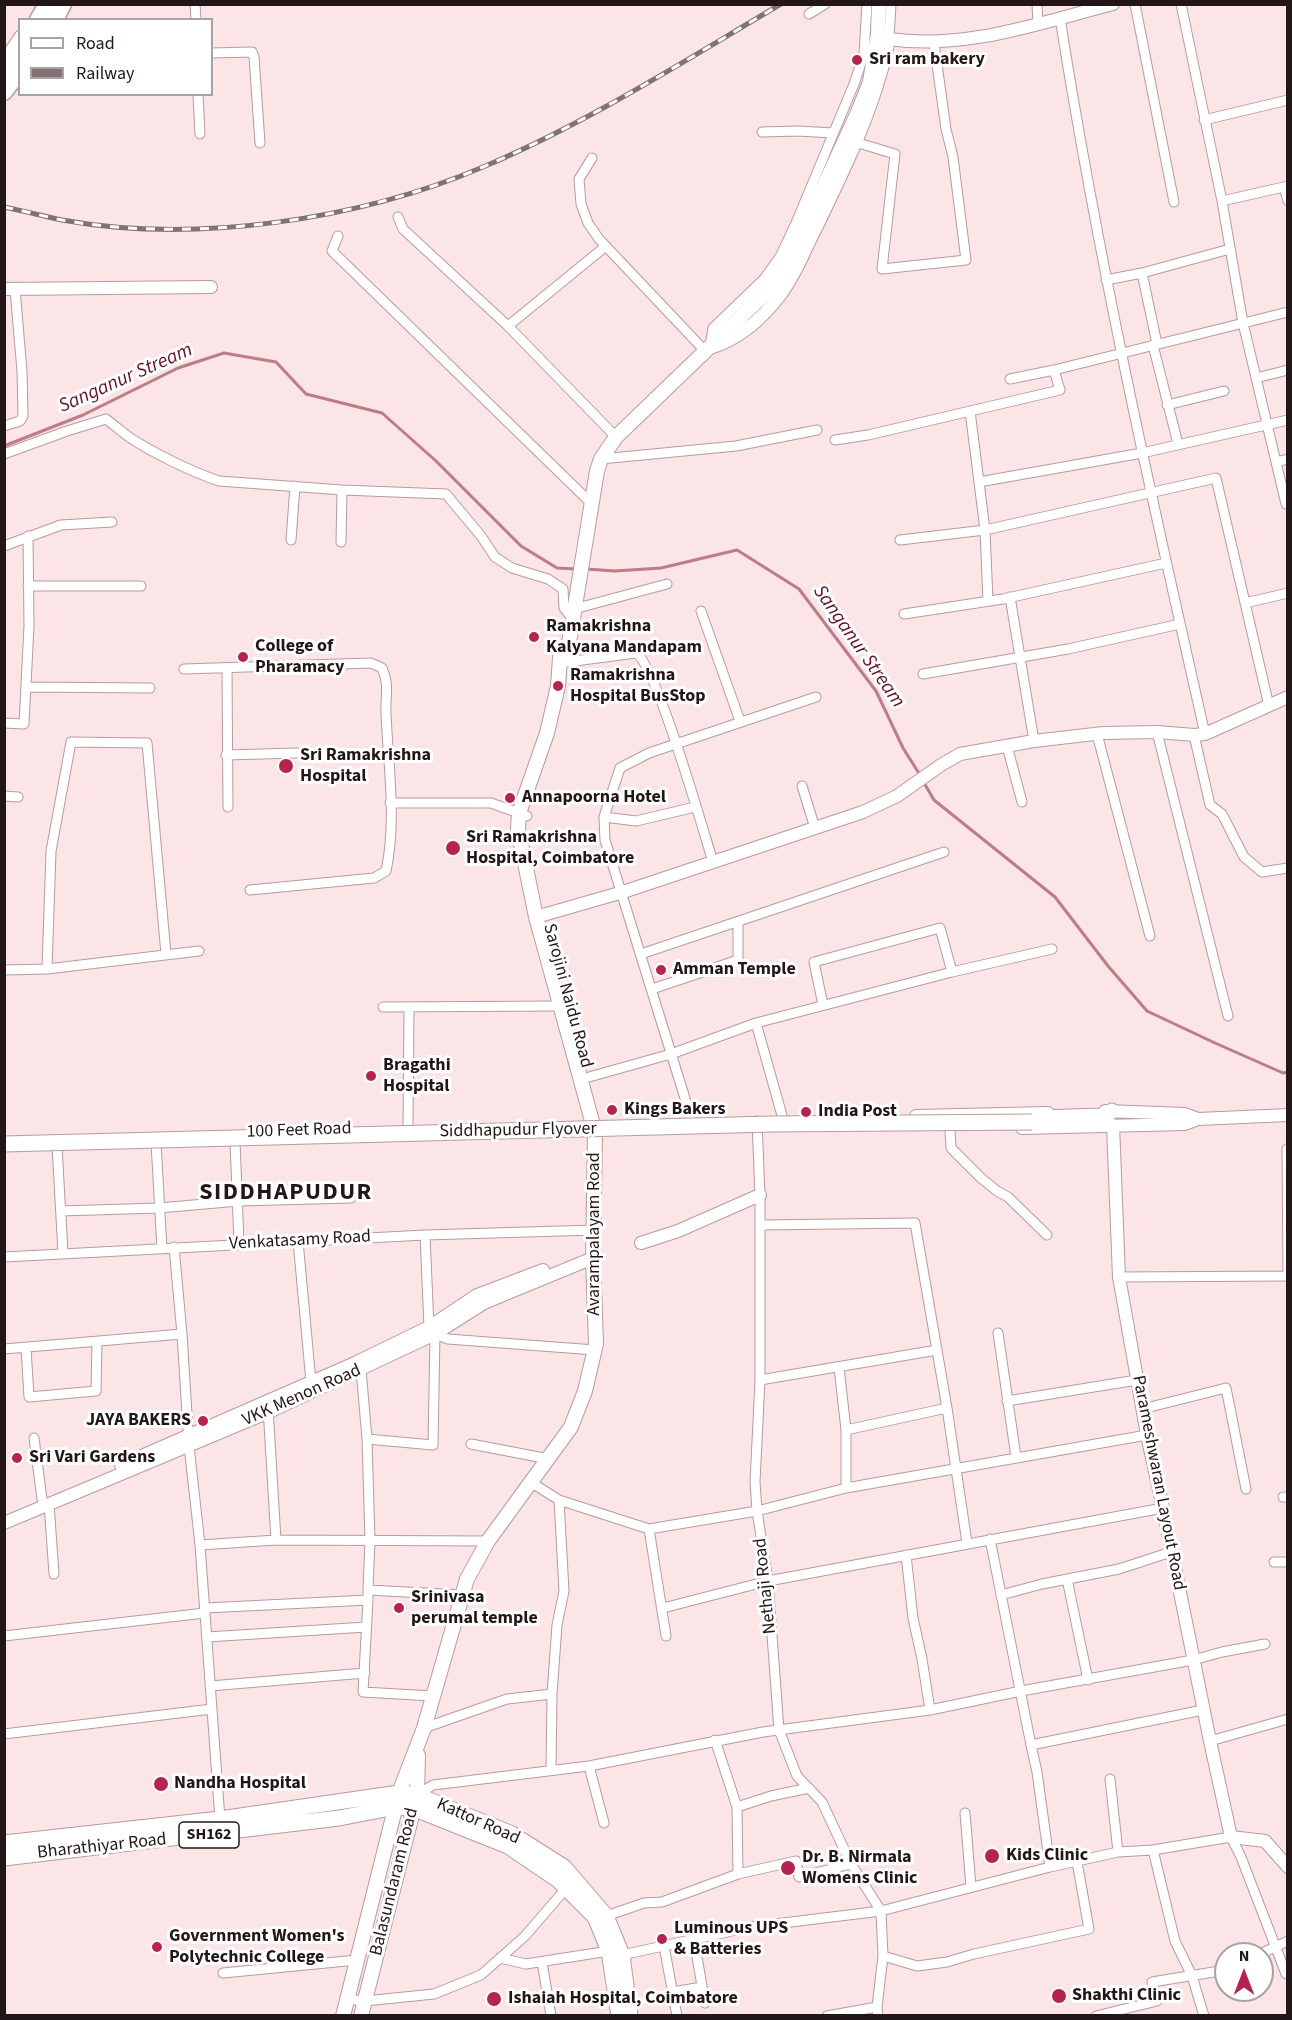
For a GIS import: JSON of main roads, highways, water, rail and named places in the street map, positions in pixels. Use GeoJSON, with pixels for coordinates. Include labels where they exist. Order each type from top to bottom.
{"type":"FeatureCollection","features":[{"type":"Feature","properties":{"kind":"highway"},"geometry":{"type":"LineString","coordinates":[[39,18],[47,4]]}},
{"type":"Feature","properties":{"kind":"highway"},"geometry":{"type":"LineString","coordinates":[[57,18],[63,4]]}},
{"type":"Feature","properties":{"kind":"highway"},"geometry":{"type":"LineString","coordinates":[[4,72],[18,53]]}},
{"type":"Feature","properties":{"kind":"highway"},"geometry":{"type":"LineString","coordinates":[[4,92],[18,74]]}},
{"type":"Feature","properties":{"kind":"main road"},"geometry":{"type":"LineString","coordinates":[[523,815],[556,734],[563,699],[568,646],[582,555],[601,459],[616,437],[773,286],[788,264],[870,82],[878,34],[879,4]]}},
{"type":"Feature","properties":{"kind":"main road"},"geometry":{"type":"LineString","coordinates":[[540,916],[523,815],[545,742],[558,686],[560,658],[568,646]]}},
{"type":"Feature","properties":{"kind":"main road","name":"Avarampalayam Road"},"geometry":{"type":"LineString","coordinates":[[398,1800],[424,1728],[467,1579],[488,1540],[571,1427],[585,1391],[595,1350],[594,1256],[597,1127],[560,1006],[540,916]]}},
{"type":"Feature","properties":{"kind":"main road","name":"Sarojini Naidu Road"},"geometry":{"type":"LineString","coordinates":[[540,916],[589,1077],[597,1127]]}},
{"type":"Feature","properties":{"kind":"main road","name":"Siddhapudur Flyover"},"geometry":{"type":"LineString","coordinates":[[4,1144],[771,1124],[1032,1122],[1104,1116],[1113,1118]]}},
{"type":"Feature","properties":{"kind":"main road","name":"Siddhapudur Flyover"},"geometry":{"type":"LineString","coordinates":[[1065,1120],[1090,1127]]}},
{"type":"Feature","properties":{"kind":"main road","name":"100 Feet Road"},"geometry":{"type":"LineString","coordinates":[[4,1144],[408,1127],[597,1127]]}},
{"type":"Feature","properties":{"kind":"main road","name":"100 Feet Road"},"geometry":{"type":"LineString","coordinates":[[4,1144],[57,1146],[235,1141],[597,1127]]}},
{"type":"Feature","properties":{"kind":"main road","name":"Balasundaram Road"},"geometry":{"type":"LineString","coordinates":[[361,2016],[415,1802],[418,1747]]}},
{"type":"Feature","properties":{"kind":"main road","name":"Balasundaram Road"},"geometry":{"type":"LineString","coordinates":[[343,2016],[398,1800]]}},
{"type":"Feature","properties":{"kind":"main road","name":"Bharathiyar Road"},"geometry":{"type":"LineString","coordinates":[[4,1843],[398,1800],[415,1802]]}},
{"type":"Feature","properties":{"kind":"main road","name":"Bharathiyar Road"},"geometry":{"type":"LineString","coordinates":[[4,1858],[339,1818],[398,1800]]}},
{"type":"Feature","properties":{"kind":"main road","name":"Kattor Road"},"geometry":{"type":"LineString","coordinates":[[415,1802],[508,1846],[558,1880],[570,1883],[606,1916],[630,2016]]}},
{"type":"Feature","properties":{"kind":"main road","name":"Kattor Road"},"geometry":{"type":"LineString","coordinates":[[570,1883],[595,1917],[615,1953],[619,2016]]}},
{"type":"Feature","properties":{"kind":"waterway","name":"Sanganur Stream"},"geometry":{"type":"LineString","coordinates":[[4,446],[83,415],[178,368],[224,353],[276,362],[306,394],[382,413],[436,461],[521,546],[557,568],[576,569]]}},
{"type":"Feature","properties":{"kind":"waterway","name":"Sanganur Stream"},"geometry":{"type":"LineString","coordinates":[[586,569],[615,571],[661,568],[737,550],[799,589],[876,691],[903,748],[920,775]]}},
{"type":"Feature","properties":{"kind":"waterway","name":"Sanganur Stream"},"geometry":{"type":"LineString","coordinates":[[923,781],[934,800],[1055,897],[1108,966],[1147,1011],[1283,1073],[1288,1072]]}},
{"type":"Feature","properties":{"kind":"railway"},"geometry":{"type":"LineString","coordinates":[[4,207],[62,220],[113,227],[166,229],[221,228],[276,222],[384,201],[435,185],[522,150],[635,90],[781,4]]}},
{"type":"Feature","properties":{"kind":"place","name":"Sri ram bakery"},"geometry":{"type":"Point","coordinates":[857,60]}},
{"type":"Feature","properties":{"kind":"place","name":"Ramakrishna Kalyana Mandapam"},"geometry":{"type":"Point","coordinates":[534,637]}},
{"type":"Feature","properties":{"kind":"place","name":"College of Pharamacy"},"geometry":{"type":"Point","coordinates":[243,657]}},
{"type":"Feature","properties":{"kind":"place","name":"Ramakrishna Hospital BusStop"},"geometry":{"type":"Point","coordinates":[558,686]}},
{"type":"Feature","properties":{"kind":"place","name":"Sri Ramakrishna Hospital"},"geometry":{"type":"Point","coordinates":[286,766]}},
{"type":"Feature","properties":{"kind":"place","name":"Annapoorna Hotel"},"geometry":{"type":"Point","coordinates":[510,798]}},
{"type":"Feature","properties":{"kind":"place","name":"Sri Ramakrishna Hospital, Coimbatore"},"geometry":{"type":"Point","coordinates":[453,848]}},
{"type":"Feature","properties":{"kind":"place","name":"Amman Temple"},"geometry":{"type":"Point","coordinates":[661,970]}},
{"type":"Feature","properties":{"kind":"place","name":"Bragathi Hospital"},"geometry":{"type":"Point","coordinates":[371,1076]}},
{"type":"Feature","properties":{"kind":"place","name":"Kings Bakers"},"geometry":{"type":"Point","coordinates":[612,1110]}},
{"type":"Feature","properties":{"kind":"place","name":"India Post"},"geometry":{"type":"Point","coordinates":[806,1112]}},
{"type":"Feature","properties":{"kind":"place","name":"JAYA BAKERS"},"geometry":{"type":"Point","coordinates":[203,1421]}},
{"type":"Feature","properties":{"kind":"place","name":"Sri Vari Gardens"},"geometry":{"type":"Point","coordinates":[17,1458]}},
{"type":"Feature","properties":{"kind":"place","name":"Srinivasa perumal temple"},"geometry":{"type":"Point","coordinates":[399,1608]}},
{"type":"Feature","properties":{"kind":"place","name":"Nandha Hospital"},"geometry":{"type":"Point","coordinates":[161,1784]}},
{"type":"Feature","properties":{"kind":"place","name":"Kids Clinic"},"geometry":{"type":"Point","coordinates":[992,1856]}},
{"type":"Feature","properties":{"kind":"place","name":"Dr. B. Nirmala Womens Clinic"},"geometry":{"type":"Point","coordinates":[788,1868]}},
{"type":"Feature","properties":{"kind":"place","name":"Luminous UPS & Batteries"},"geometry":{"type":"Point","coordinates":[662,1939]}},
{"type":"Feature","properties":{"kind":"place","name":"Government Women's Polytechnic College"},"geometry":{"type":"Point","coordinates":[157,1947]}},
{"type":"Feature","properties":{"kind":"place","name":"Shakthi Clinic"},"geometry":{"type":"Point","coordinates":[1059,1996]}},
{"type":"Feature","properties":{"kind":"place","name":"Ishaiah Hospital, Coimbatore"},"geometry":{"type":"Point","coordinates":[494,1999]}},
{"type":"Feature","properties":{"kind":"district","name":"SIDDHAPUDUR"},"geometry":{"type":"Point","coordinates":[286,1194]}}]}
